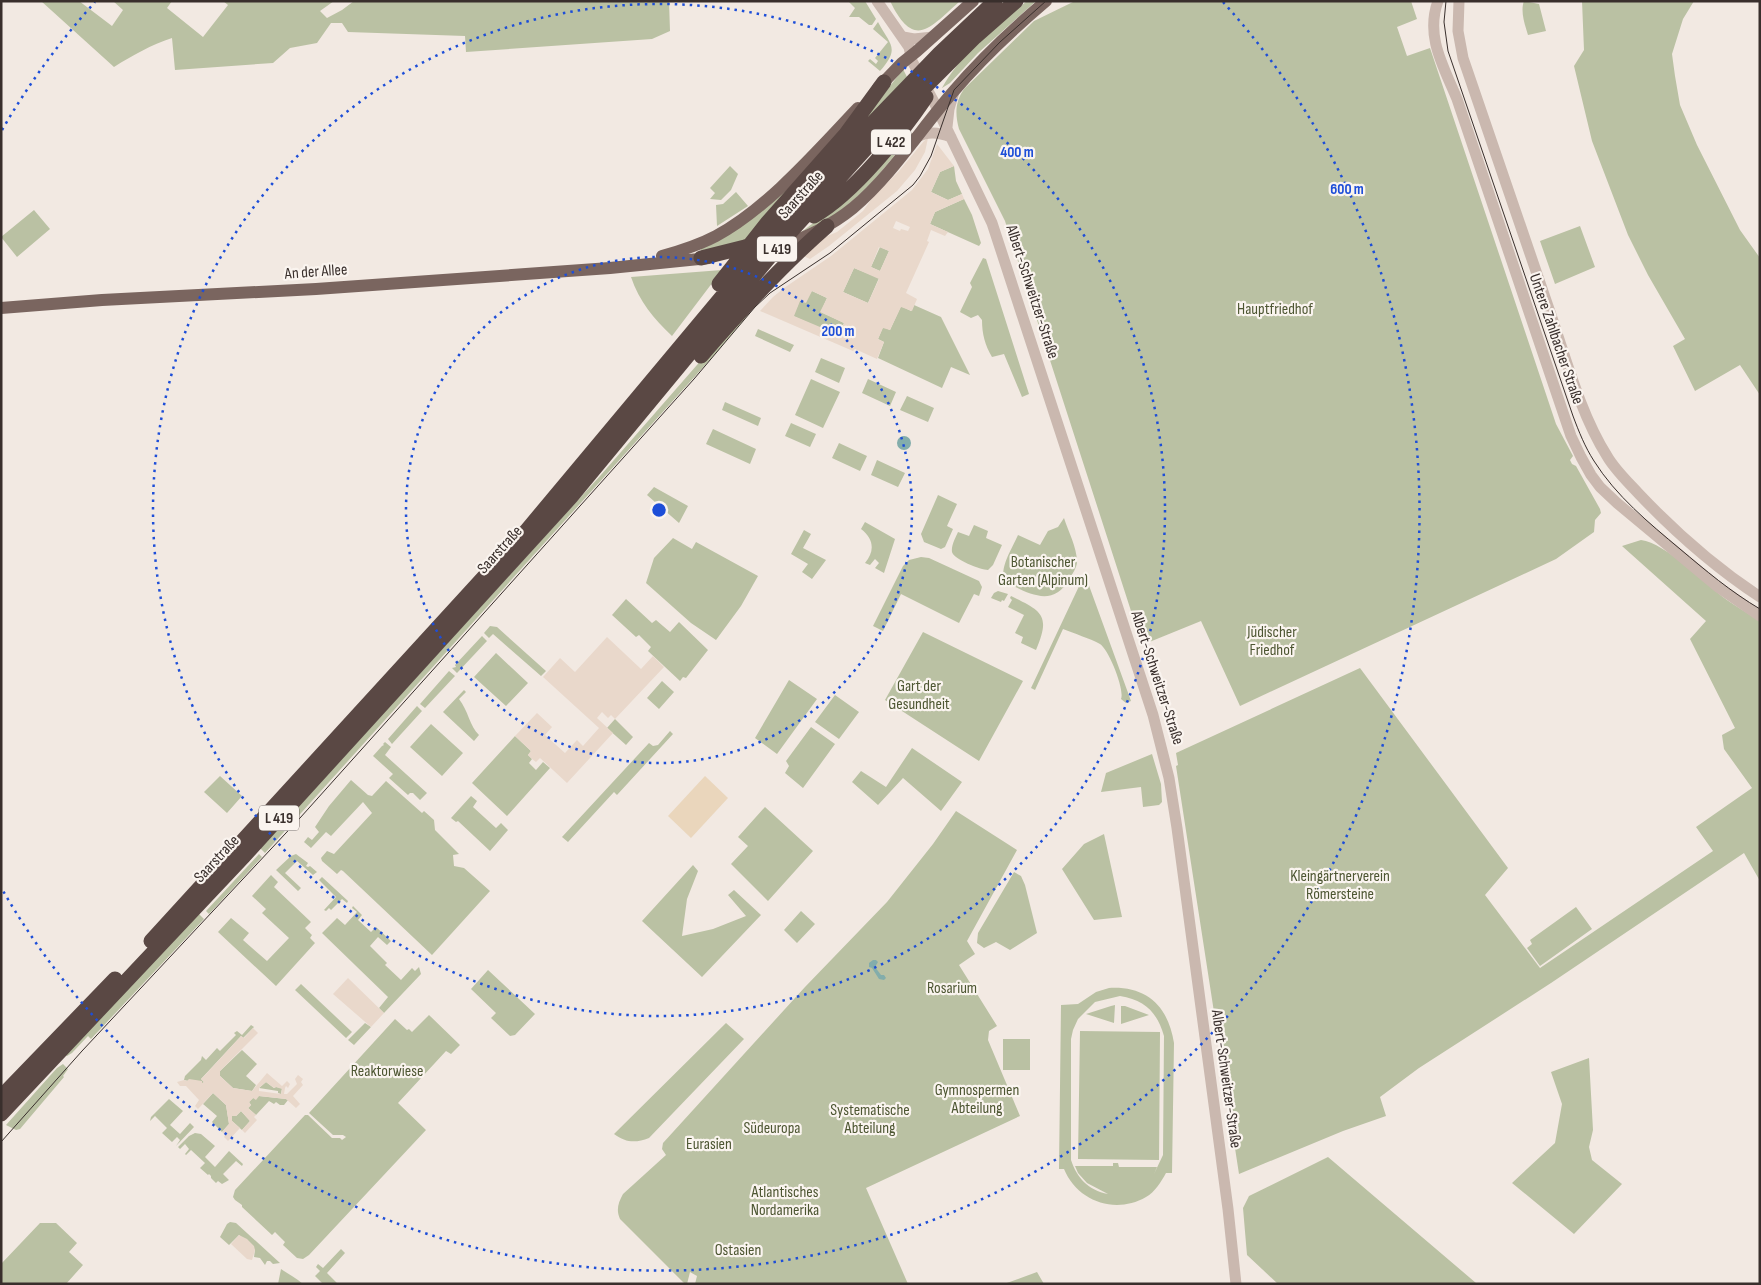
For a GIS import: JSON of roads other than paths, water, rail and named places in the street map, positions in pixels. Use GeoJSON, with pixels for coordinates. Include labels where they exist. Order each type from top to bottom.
{"type":"FeatureCollection","features":[{"type":"Feature","properties":{"kind":"highway","name":"Saarstraße"},"geometry":{"type":"LineString","coordinates":[[1,1097],[136,957],[527,530],[832,165],[939,54],[995,1]]}},
{"type":"Feature","properties":{"kind":"highway","name":"Saarstraße"},"geometry":{"type":"LineString","coordinates":[[1,1114],[126,983],[373,716],[571,497],[786,238],[899,113],[1016,1]]}},
{"type":"Feature","properties":{"kind":"highway","name":"L 422"},"geometry":{"type":"LineString","coordinates":[[707,258],[745,247],[784,232],[828,206],[852,186],[889,144],[922,102],[944,68]]}},
{"type":"Feature","properties":{"kind":"highway","name":"L 419"},"geometry":{"type":"LineString","coordinates":[[696,327],[700,312],[733,266],[768,222],[846,134],[884,82]]}},
{"type":"Feature","properties":{"kind":"highway"},"geometry":{"type":"LineString","coordinates":[[620,439],[641,424],[743,307],[797,252],[827,226]]}},
{"type":"Feature","properties":{"kind":"main road","name":"L 422"},"geometry":{"type":"LineString","coordinates":[[633,265],[697,245],[743,220],[780,187],[902,63],[912,59],[973,1]]}},
{"type":"Feature","properties":{"kind":"main road"},"geometry":{"type":"LineString","coordinates":[[827,226],[865,197],[915,138],[936,106],[995,47],[1046,1]]}},
{"type":"Feature","properties":{"kind":"main road","name":"L 422"},"geometry":{"type":"LineString","coordinates":[[633,265],[761,253],[797,241],[827,226]]}},
{"type":"Feature","properties":{"kind":"main road","name":"An der Allee"},"geometry":{"type":"LineString","coordinates":[[1,308],[102,300],[316,289],[633,265]]}},
{"type":"Feature","properties":{"kind":"street"},"geometry":{"type":"LineString","coordinates":[[877,1],[903,51],[912,59]]}},
{"type":"Feature","properties":{"kind":"street","name":"Untere Zahlbacher Straße"},"geometry":{"type":"LineString","coordinates":[[1438,1],[1433,26],[1438,55],[1457,99],[1571,436],[1581,457],[1600,487],[1631,516],[1718,588],[1760,616]]}},
{"type":"Feature","properties":{"kind":"street","name":"Untere Zahlbacher Straße"},"geometry":{"type":"LineString","coordinates":[[1459,1],[1458,31],[1463,58],[1586,415],[1598,440],[1612,464],[1650,506],[1702,553],[1760,597]]}},
{"type":"Feature","properties":{"kind":"street"},"geometry":{"type":"LineString","coordinates":[[889,21],[903,36],[909,47],[912,59]]}},
{"type":"Feature","properties":{"kind":"street"},"geometry":{"type":"LineString","coordinates":[[903,36],[914,39],[933,37]]}},
{"type":"Feature","properties":{"kind":"street","name":"Albert-Schweitzer-Straße"},"geometry":{"type":"LineString","coordinates":[[912,59],[979,194],[999,242],[1163,749],[1177,828],[1227,1200],[1236,1284]]}},
{"type":"Feature","properties":{"kind":"street"},"geometry":{"type":"LineString","coordinates":[[915,138],[928,132],[949,133],[949,109],[954,90]]}},
{"type":"Feature","properties":{"kind":"water"},"geometry":{"type":"Polygon","coordinates":[[[904,436],[909,438],[911,443],[909,448],[904,450],[899,448],[897,443],[899,438],[904,436]]]}},
{"type":"Feature","properties":{"kind":"water"},"geometry":{"type":"Polygon","coordinates":[[[873,960],[878,962],[875,967],[881,975],[884,975],[886,978],[884,980],[879,979],[872,968],[869,967],[869,963],[873,960]]]}},
{"type":"Feature","properties":{"kind":"tram line"},"geometry":{"type":"LineString","coordinates":[[1,1142],[82,1051],[300,818],[694,379],[755,307],[770,293],[830,253],[913,185],[931,156],[954,90],[1000,42],[1046,1]]}},
{"type":"Feature","properties":{"kind":"tram line"},"geometry":{"type":"LineString","coordinates":[[1446,1],[1444,22],[1448,51],[1573,416],[1588,450],[1612,486],[1645,519],[1718,580],[1760,609]]}},
{"type":"Feature","properties":{"kind":"park label","name":"Hauptfriedhof"},"geometry":{"type":"Point","coordinates":[1275,309]}},
{"type":"Feature","properties":{"kind":"park label","name":"Botanischer Garten (Alpinum)"},"geometry":{"type":"Point","coordinates":[1043,571]}},
{"type":"Feature","properties":{"kind":"park label","name":"Jüdischer Friedhof"},"geometry":{"type":"Point","coordinates":[1272,641]}},
{"type":"Feature","properties":{"kind":"park label","name":"Gart der Gesundheit"},"geometry":{"type":"Point","coordinates":[919,695]}},
{"type":"Feature","properties":{"kind":"park label","name":"Kleingärtnerverein Römersteine"},"geometry":{"type":"Point","coordinates":[1340,885]}},
{"type":"Feature","properties":{"kind":"park label","name":"Rosarium"},"geometry":{"type":"Point","coordinates":[952,988]}},
{"type":"Feature","properties":{"kind":"park label","name":"Reaktorwiese"},"geometry":{"type":"Point","coordinates":[387,1071]}},
{"type":"Feature","properties":{"kind":"park label","name":"Gymnospermen Abteilung"},"geometry":{"type":"Point","coordinates":[977,1099]}},
{"type":"Feature","properties":{"kind":"park label","name":"Systematische Abteilung"},"geometry":{"type":"Point","coordinates":[870,1119]}},
{"type":"Feature","properties":{"kind":"park label","name":"Südeuropa"},"geometry":{"type":"Point","coordinates":[772,1128]}},
{"type":"Feature","properties":{"kind":"park label","name":"Eurasien"},"geometry":{"type":"Point","coordinates":[709,1144]}},
{"type":"Feature","properties":{"kind":"park label","name":"Atlantisches Nordamerika"},"geometry":{"type":"Point","coordinates":[785,1201]}},
{"type":"Feature","properties":{"kind":"park label","name":"Ostasien"},"geometry":{"type":"Point","coordinates":[738,1250]}}]}
